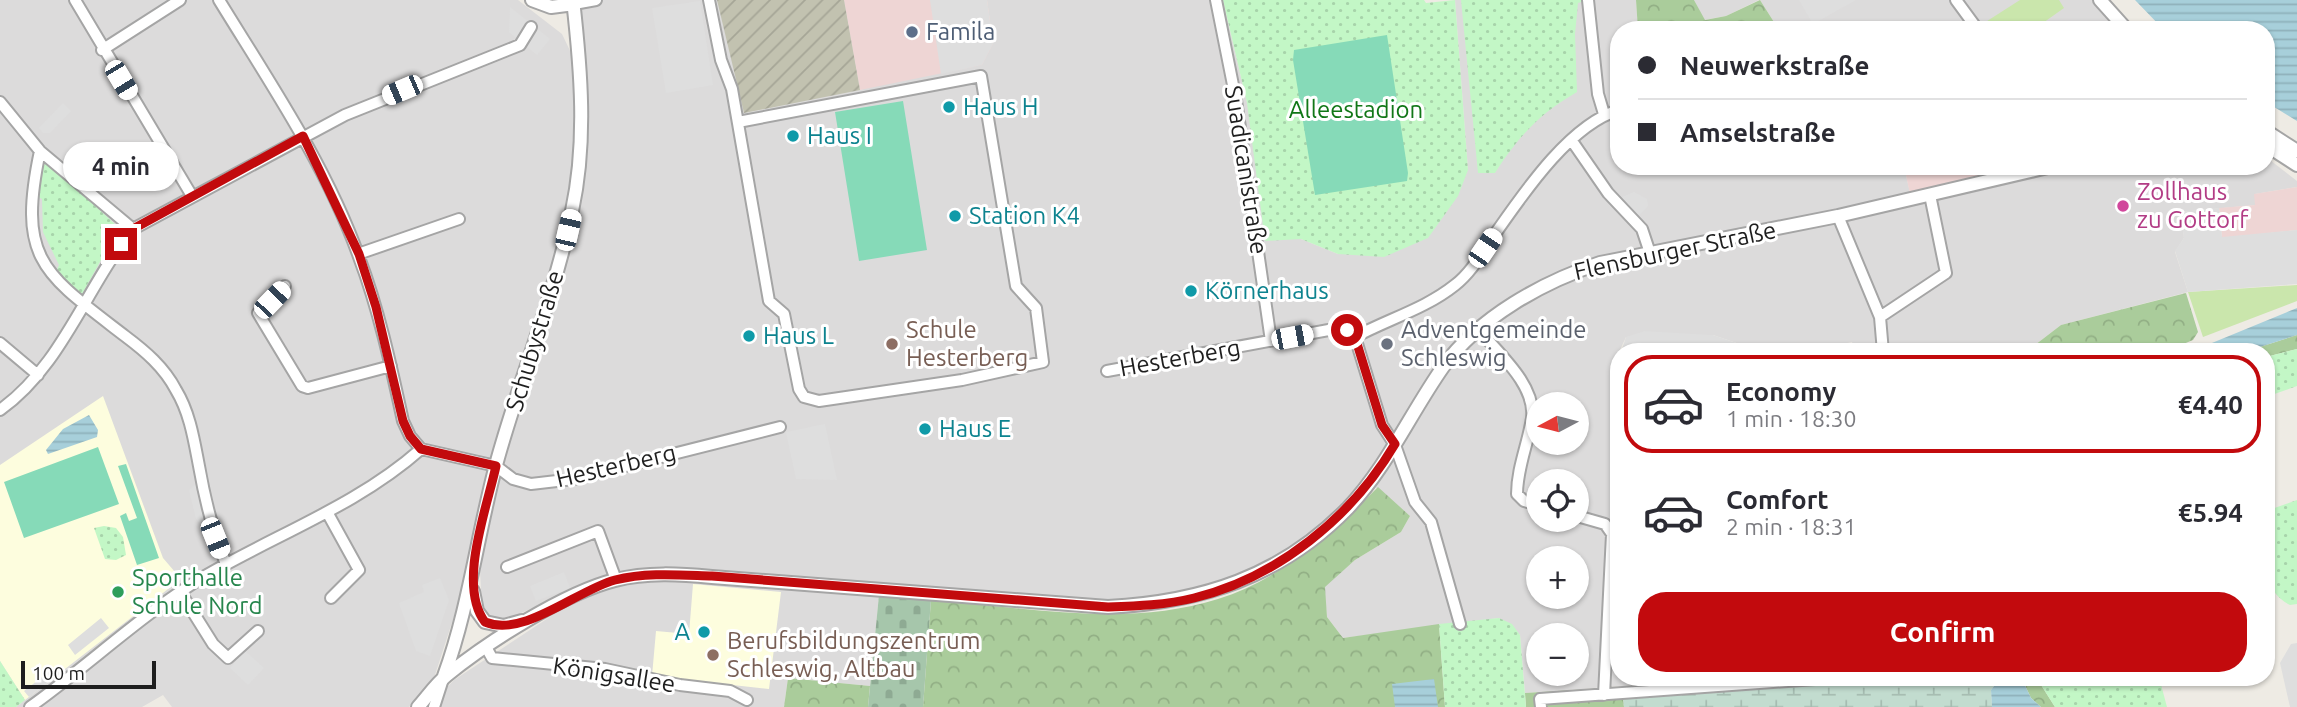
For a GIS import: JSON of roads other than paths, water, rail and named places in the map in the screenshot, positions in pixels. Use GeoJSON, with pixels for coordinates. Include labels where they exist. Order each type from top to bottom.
{"type":"FeatureCollection","features":[{"type":"Feature","properties":{"kind":"street"},"geometry":{"type":"LineString","coordinates":[[75,0],[93,35],[192,196]]}},
{"type":"Feature","properties":{"kind":"street"},"geometry":{"type":"LineString","coordinates":[[102,50],[180,0]]}},
{"type":"Feature","properties":{"kind":"street"},"geometry":{"type":"LineString","coordinates":[[30,707],[181,593],[226,564],[327,512],[403,465],[421,449],[410,436],[403,421],[391,366],[359,254],[303,136],[219,0]]}},
{"type":"Feature","properties":{"kind":"street"},"geometry":{"type":"LineString","coordinates":[[532,0],[551,7],[596,0]]}},
{"type":"Feature","properties":{"kind":"street"},"geometry":{"type":"LineString","coordinates":[[709,0],[738,122],[769,301],[784,314],[799,390],[804,397],[809,401],[832,400],[962,380],[1042,362],[1036,308],[1016,286],[981,76],[738,122]]}},
{"type":"Feature","properties":{"kind":"street","name":"Suadicanistraße"},"geometry":{"type":"LineString","coordinates":[[1216,0],[1236,100],[1271,341]]}},
{"type":"Feature","properties":{"kind":"street"},"geometry":{"type":"LineString","coordinates":[[1588,0],[1598,94],[1604,114]]}},
{"type":"Feature","properties":{"kind":"street"},"geometry":{"type":"LineString","coordinates":[[1956,0],[1971,21]]}},
{"type":"Feature","properties":{"kind":"street"},"geometry":{"type":"LineString","coordinates":[[2100,0],[2119,21]]}},
{"type":"Feature","properties":{"kind":"street","name":"Schubystraße"},"geometry":{"type":"LineString","coordinates":[[444,677],[461,631],[496,466],[573,209],[580,155],[581,112],[574,2]]}},
{"type":"Feature","properties":{"kind":"street"},"geometry":{"type":"LineString","coordinates":[[0,410],[38,375],[133,229],[303,136],[377,101],[520,46],[531,27]]}},
{"type":"Feature","properties":{"kind":"street"},"geometry":{"type":"LineString","coordinates":[[0,102],[40,151],[133,229]]}},
{"type":"Feature","properties":{"kind":"street"},"geometry":{"type":"LineString","coordinates":[[1460,624],[1430,522],[1415,502],[1395,444],[1382,425],[1355,337],[1408,314],[1455,285],[1471,269],[1541,171],[1572,141],[1604,114],[1610,112]]}},
{"type":"Feature","properties":{"kind":"street"},"geometry":{"type":"LineString","coordinates":[[2275,137],[2297,151]]}},
{"type":"Feature","properties":{"kind":"street"},"geometry":{"type":"LineString","coordinates":[[1572,141],[1608,192],[1642,229],[1650,253]]}},
{"type":"Feature","properties":{"kind":"street"},"geometry":{"type":"LineString","coordinates":[[40,151],[30,202],[33,236],[52,276],[145,351],[178,392],[191,428],[215,538],[226,564]]}},
{"type":"Feature","properties":{"kind":"street"},"geometry":{"type":"LineString","coordinates":[[2275,151],[2297,165]]}},
{"type":"Feature","properties":{"kind":"street"},"geometry":{"type":"LineString","coordinates":[[2275,153],[2282,155]]}},
{"type":"Feature","properties":{"kind":"street","name":"Flensburger Straße"},"geometry":{"type":"LineString","coordinates":[[418,707],[444,677],[486,647],[588,590],[616,580],[650,575],[701,576],[1108,607],[1174,602],[1219,589],[1296,552],[1347,509],[1395,444],[1444,365],[1479,330],[1518,301],[1565,274],[1600,262],[1838,216],[1930,195],[1996,175]]}},
{"type":"Feature","properties":{"kind":"street"},"geometry":{"type":"LineString","coordinates":[[1880,317],[1946,273],[1930,195]]}},
{"type":"Feature","properties":{"kind":"street"},"geometry":{"type":"LineString","coordinates":[[1838,216],[1880,317],[1882,343]]}},
{"type":"Feature","properties":{"kind":"street"},"geometry":{"type":"LineString","coordinates":[[359,254],[459,219]]}},
{"type":"Feature","properties":{"kind":"street"},"geometry":{"type":"LineString","coordinates":[[285,286],[258,313],[302,386],[309,388],[391,366]]}},
{"type":"Feature","properties":{"kind":"street","name":"Hesterberg"},"geometry":{"type":"LineString","coordinates":[[1107,371],[1334,328],[1347,330],[1355,337]]}},
{"type":"Feature","properties":{"kind":"street"},"geometry":{"type":"LineString","coordinates":[[1479,330],[1526,388],[1531,401],[1532,415],[1517,494],[1526,502]]}},
{"type":"Feature","properties":{"kind":"street"},"geometry":{"type":"LineString","coordinates":[[0,343],[38,375]]}},
{"type":"Feature","properties":{"kind":"street","name":"Hesterberg"},"geometry":{"type":"LineString","coordinates":[[421,449],[496,466],[513,479],[531,484],[574,479],[780,427]]}},
{"type":"Feature","properties":{"kind":"street"},"geometry":{"type":"LineString","coordinates":[[327,512],[359,570],[331,598]]}},
{"type":"Feature","properties":{"kind":"street"},"geometry":{"type":"LineString","coordinates":[[1589,519],[1605,524],[1610,531]]}},
{"type":"Feature","properties":{"kind":"street"},"geometry":{"type":"LineString","coordinates":[[507,567],[598,531],[616,580]]}},
{"type":"Feature","properties":{"kind":"street"},"geometry":{"type":"LineString","coordinates":[[1604,695],[1610,574]]}},
{"type":"Feature","properties":{"kind":"street"},"geometry":{"type":"LineString","coordinates":[[472,580],[477,611],[485,622],[504,626],[537,617]]}},
{"type":"Feature","properties":{"kind":"street"},"geometry":{"type":"LineString","coordinates":[[181,593],[214,644],[228,658],[258,631]]}},
{"type":"Feature","properties":{"kind":"street","name":"Königsallee"},"geometry":{"type":"LineString","coordinates":[[486,647],[492,658],[605,668],[680,685],[730,691],[747,700]]}},
{"type":"Feature","properties":{"kind":"street"},"geometry":{"type":"LineString","coordinates":[[434,707],[444,677]]}},
{"type":"Feature","properties":{"kind":"street"},"geometry":{"type":"LineString","coordinates":[[1540,703],[1724,686]]}},
{"type":"Feature","properties":{"kind":"water"},"geometry":{"type":"Polygon","coordinates":[[[2135,0],[2297,0],[2297,121],[2275,108],[2275,21],[2155,21],[2135,0]]]}},
{"type":"Feature","properties":{"kind":"water"},"geometry":{"type":"Polygon","coordinates":[[[2297,308],[2297,335],[2272,343],[2212,343],[2297,308]]]}},
{"type":"Feature","properties":{"kind":"water"},"geometry":{"type":"Polygon","coordinates":[[[89,415],[98,430],[97,437],[48,454],[46,450],[63,429],[89,415]]]}},
{"type":"Feature","properties":{"kind":"water"},"geometry":{"type":"Polygon","coordinates":[[[1434,679],[1438,707],[1395,707],[1392,684],[1434,679]]]}},
{"type":"Feature","properties":{"kind":"water"},"geometry":{"type":"Polygon","coordinates":[[[1994,686],[2025,686],[2031,698],[2041,707],[1992,707],[1991,690],[1994,686]]]}},
{"type":"Feature","properties":{"kind":"place","name":"Famila"},"geometry":{"type":"Point","coordinates":[912,32]}},
{"type":"Feature","properties":{"kind":"place","name":"Haus H"},"geometry":{"type":"Point","coordinates":[949,107]}},
{"type":"Feature","properties":{"kind":"place","name":"Haus I"},"geometry":{"type":"Point","coordinates":[793,136]}},
{"type":"Feature","properties":{"kind":"place","name":"Zollhaus zu Gottorf"},"geometry":{"type":"Point","coordinates":[2123,206]}},
{"type":"Feature","properties":{"kind":"place","name":"Station K4"},"geometry":{"type":"Point","coordinates":[955,216]}},
{"type":"Feature","properties":{"kind":"place","name":"Körnerhaus"},"geometry":{"type":"Point","coordinates":[1191,291]}},
{"type":"Feature","properties":{"kind":"place","name":"Haus L"},"geometry":{"type":"Point","coordinates":[749,336]}},
{"type":"Feature","properties":{"kind":"place","name":"Schule Hesterberg"},"geometry":{"type":"Point","coordinates":[892,344]}},
{"type":"Feature","properties":{"kind":"place","name":"Adventgemeinde Schleswig"},"geometry":{"type":"Point","coordinates":[1387,344]}},
{"type":"Feature","properties":{"kind":"place","name":"Haus E"},"geometry":{"type":"Point","coordinates":[925,429]}},
{"type":"Feature","properties":{"kind":"place","name":"Sporthalle Schule Nord"},"geometry":{"type":"Point","coordinates":[118,592]}},
{"type":"Feature","properties":{"kind":"place","name":"A"},"geometry":{"type":"Point","coordinates":[704,632]}},
{"type":"Feature","properties":{"kind":"place","name":"Berufsbildungszentrum Schleswig, Altbau"},"geometry":{"type":"Point","coordinates":[713,655]}},
{"type":"Feature","properties":{"kind":"park label","name":"Alleestadion"},"geometry":{"type":"Point","coordinates":[1356,110]}}]}
